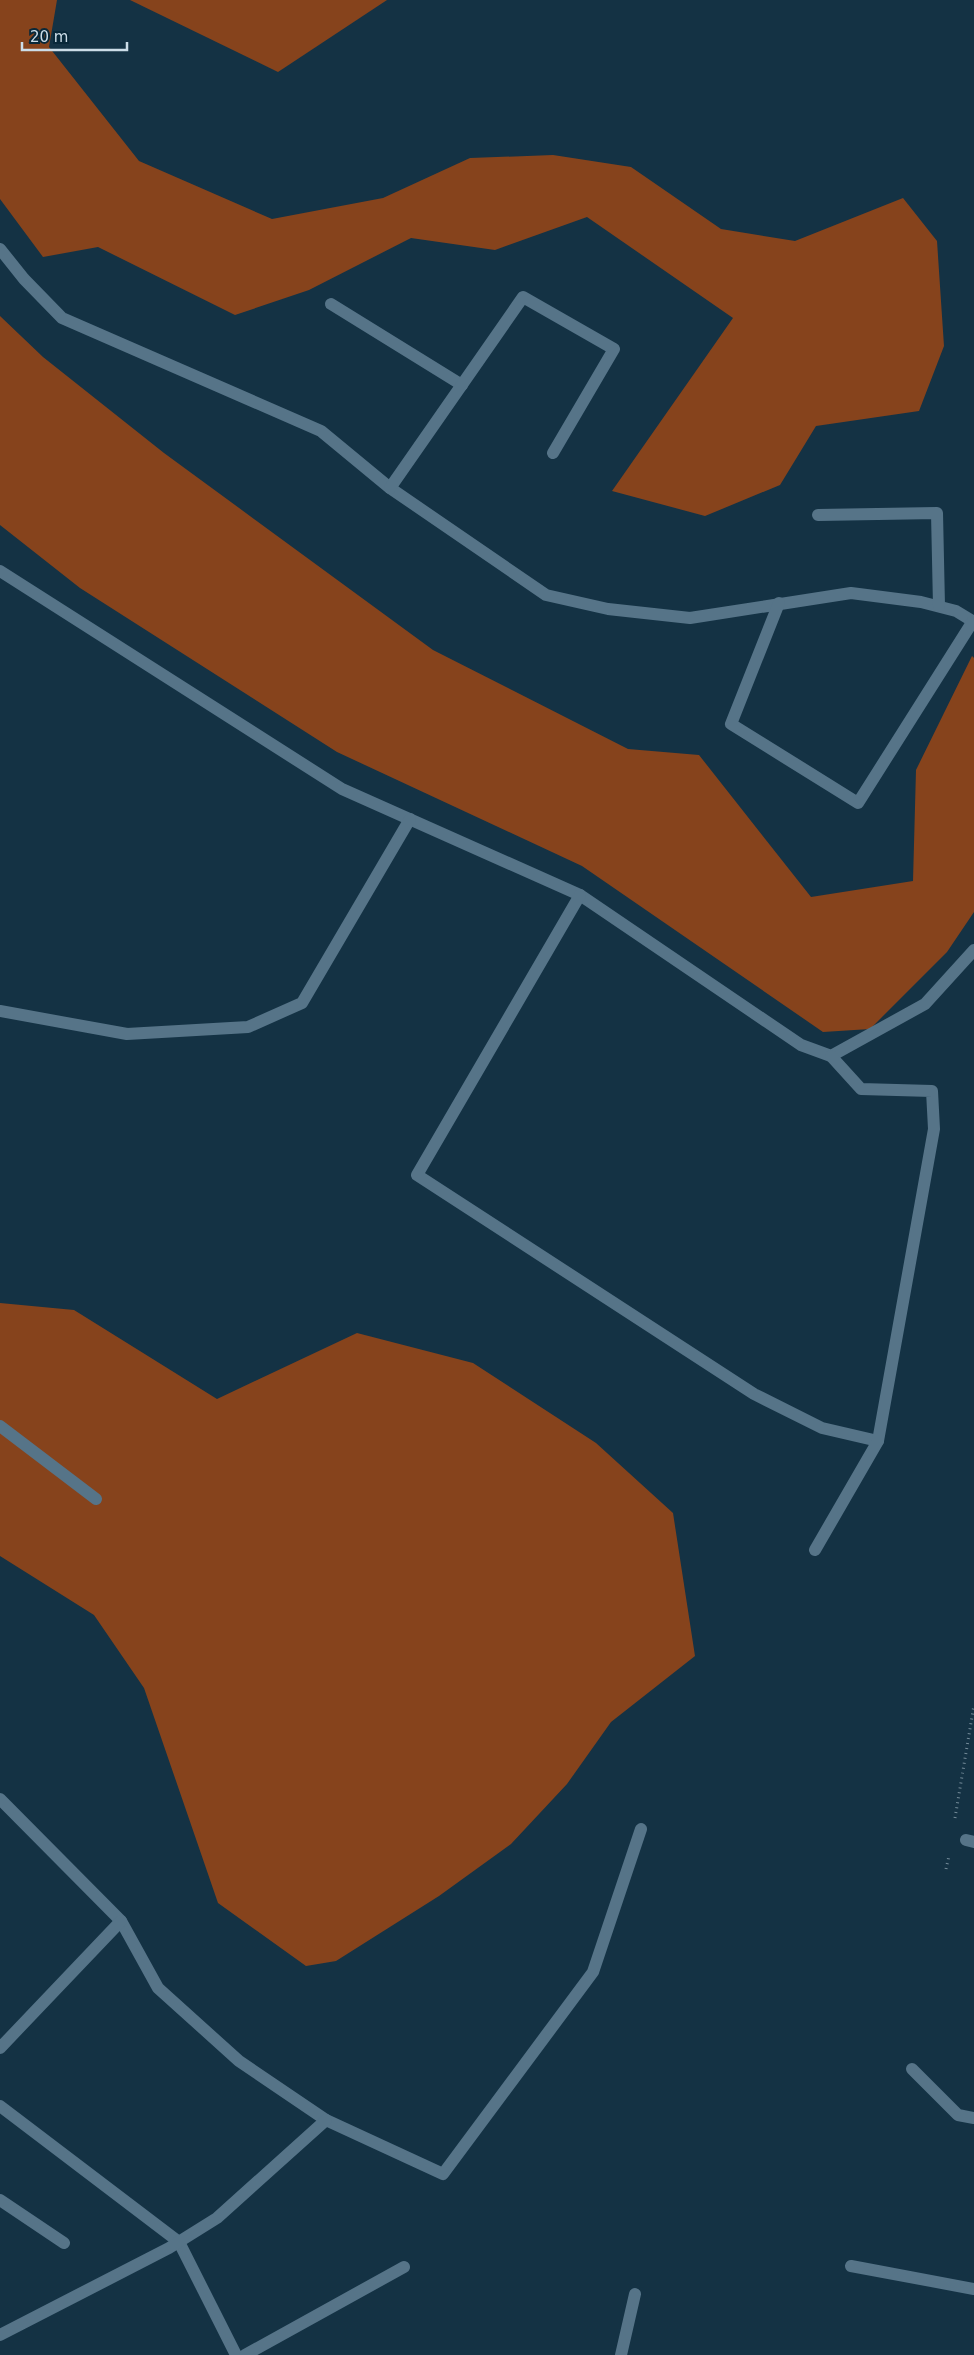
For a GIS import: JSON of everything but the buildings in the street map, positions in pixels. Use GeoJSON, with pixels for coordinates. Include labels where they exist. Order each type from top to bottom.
{"type":"FeatureCollection","features":[{"type":"Feature","properties":{"kind":"street"},"geometry":{"type":"LineString","coordinates":[[0,249],[24,279],[62,318],[320,431],[390,488],[546,595],[608,609],[690,618],[779,603],[851,594],[921,602],[939,606],[956,612],[973,622],[858,802],[730,724],[779,603]]}},
{"type":"Feature","properties":{"kind":"street"},"geometry":{"type":"LineString","coordinates":[[390,488],[523,297],[614,349],[553,453]]}},
{"type":"Feature","properties":{"kind":"street"},"geometry":{"type":"LineString","coordinates":[[331,304],[462,385]]}},
{"type":"Feature","properties":{"kind":"street"},"geometry":{"type":"LineString","coordinates":[[818,515],[937,513],[939,606]]}},
{"type":"Feature","properties":{"kind":"street"},"geometry":{"type":"LineString","coordinates":[[0,570],[342,789],[580,895],[801,1045],[831,1056],[861,1089],[932,1091],[934,1129],[878,1441],[816,1550]]}},
{"type":"Feature","properties":{"kind":"street"},"geometry":{"type":"LineString","coordinates":[[0,1012],[128,1034],[248,1027],[302,1003],[410,819]]}},
{"type":"Feature","properties":{"kind":"street"},"geometry":{"type":"LineString","coordinates":[[580,895],[417,1175],[754,1394],[822,1428],[878,1441]]}},
{"type":"Feature","properties":{"kind":"street"},"geometry":{"type":"LineString","coordinates":[[831,1056],[925,1004],[974,950]]}},
{"type":"Feature","properties":{"kind":"street"},"geometry":{"type":"LineString","coordinates":[[0,1426],[96,1500]]}},
{"type":"Feature","properties":{"kind":"street"},"geometry":{"type":"LineString","coordinates":[[0,1800],[121,1921],[158,1988],[239,2060],[326,2120],[443,2174],[593,1972],[641,1829]]}},
{"type":"Feature","properties":{"kind":"street"},"geometry":{"type":"LineString","coordinates":[[0,2048],[121,1921]]}},
{"type":"Feature","properties":{"kind":"street"},"geometry":{"type":"LineString","coordinates":[[912,2069],[958,2115],[974,2118]]}},
{"type":"Feature","properties":{"kind":"street"},"geometry":{"type":"LineString","coordinates":[[0,2106],[179,2242],[236,2355]]}},
{"type":"Feature","properties":{"kind":"street"},"geometry":{"type":"LineString","coordinates":[[0,2335],[179,2242],[217,2218],[326,2120]]}},
{"type":"Feature","properties":{"kind":"street"},"geometry":{"type":"LineString","coordinates":[[0,2200],[64,2244]]}},
{"type":"Feature","properties":{"kind":"street"},"geometry":{"type":"LineString","coordinates":[[851,2266],[974,2289]]}},
{"type":"Feature","properties":{"kind":"street"},"geometry":{"type":"LineString","coordinates":[[245,2355],[404,2267]]}},
{"type":"Feature","properties":{"kind":"street"},"geometry":{"type":"LineString","coordinates":[[621,2355],[635,2294]]}},
{"type":"Feature","properties":{"kind":"path"},"geometry":{"type":"LineString","coordinates":[[954,1821],[974,1705]]}},
{"type":"Feature","properties":{"kind":"path"},"geometry":{"type":"LineString","coordinates":[[946,1869],[950,1850]]}},
{"type":"Feature","properties":{"kind":"shaded area"},"geometry":{"type":"Polygon","coordinates":[[[0,0],[57,0],[49,47],[139,161],[272,219],[383,198],[470,158],[553,155],[631,167],[721,229],[795,241],[903,198],[937,241],[944,346],[919,411],[816,426],[780,485],[705,516],[612,491],[733,318],[587,217],[495,250],[411,238],[309,290],[235,315],[98,247],[43,257],[0,199],[0,0]]]}},
{"type":"Feature","properties":{"kind":"shaded area"},"geometry":{"type":"Polygon","coordinates":[[[130,0],[387,0],[278,72],[130,0]]]}},
{"type":"Feature","properties":{"kind":"shaded area"},"geometry":{"type":"Polygon","coordinates":[[[0,316],[43,357],[164,453],[433,650],[628,749],[699,755],[811,897],[913,881],[916,770],[972,656],[974,658],[974,912],[947,952],[870,1029],[823,1032],[582,866],[337,752],[80,588],[0,525],[0,316]]]}},
{"type":"Feature","properties":{"kind":"shaded area"},"geometry":{"type":"Polygon","coordinates":[[[0,1303],[74,1310],[217,1399],[357,1333],[473,1363],[596,1443],[673,1513],[695,1656],[611,1722],[567,1784],[511,1844],[439,1896],[336,1961],[306,1966],[218,1903],[144,1688],[94,1615],[0,1556],[0,1303]]]}}]}
